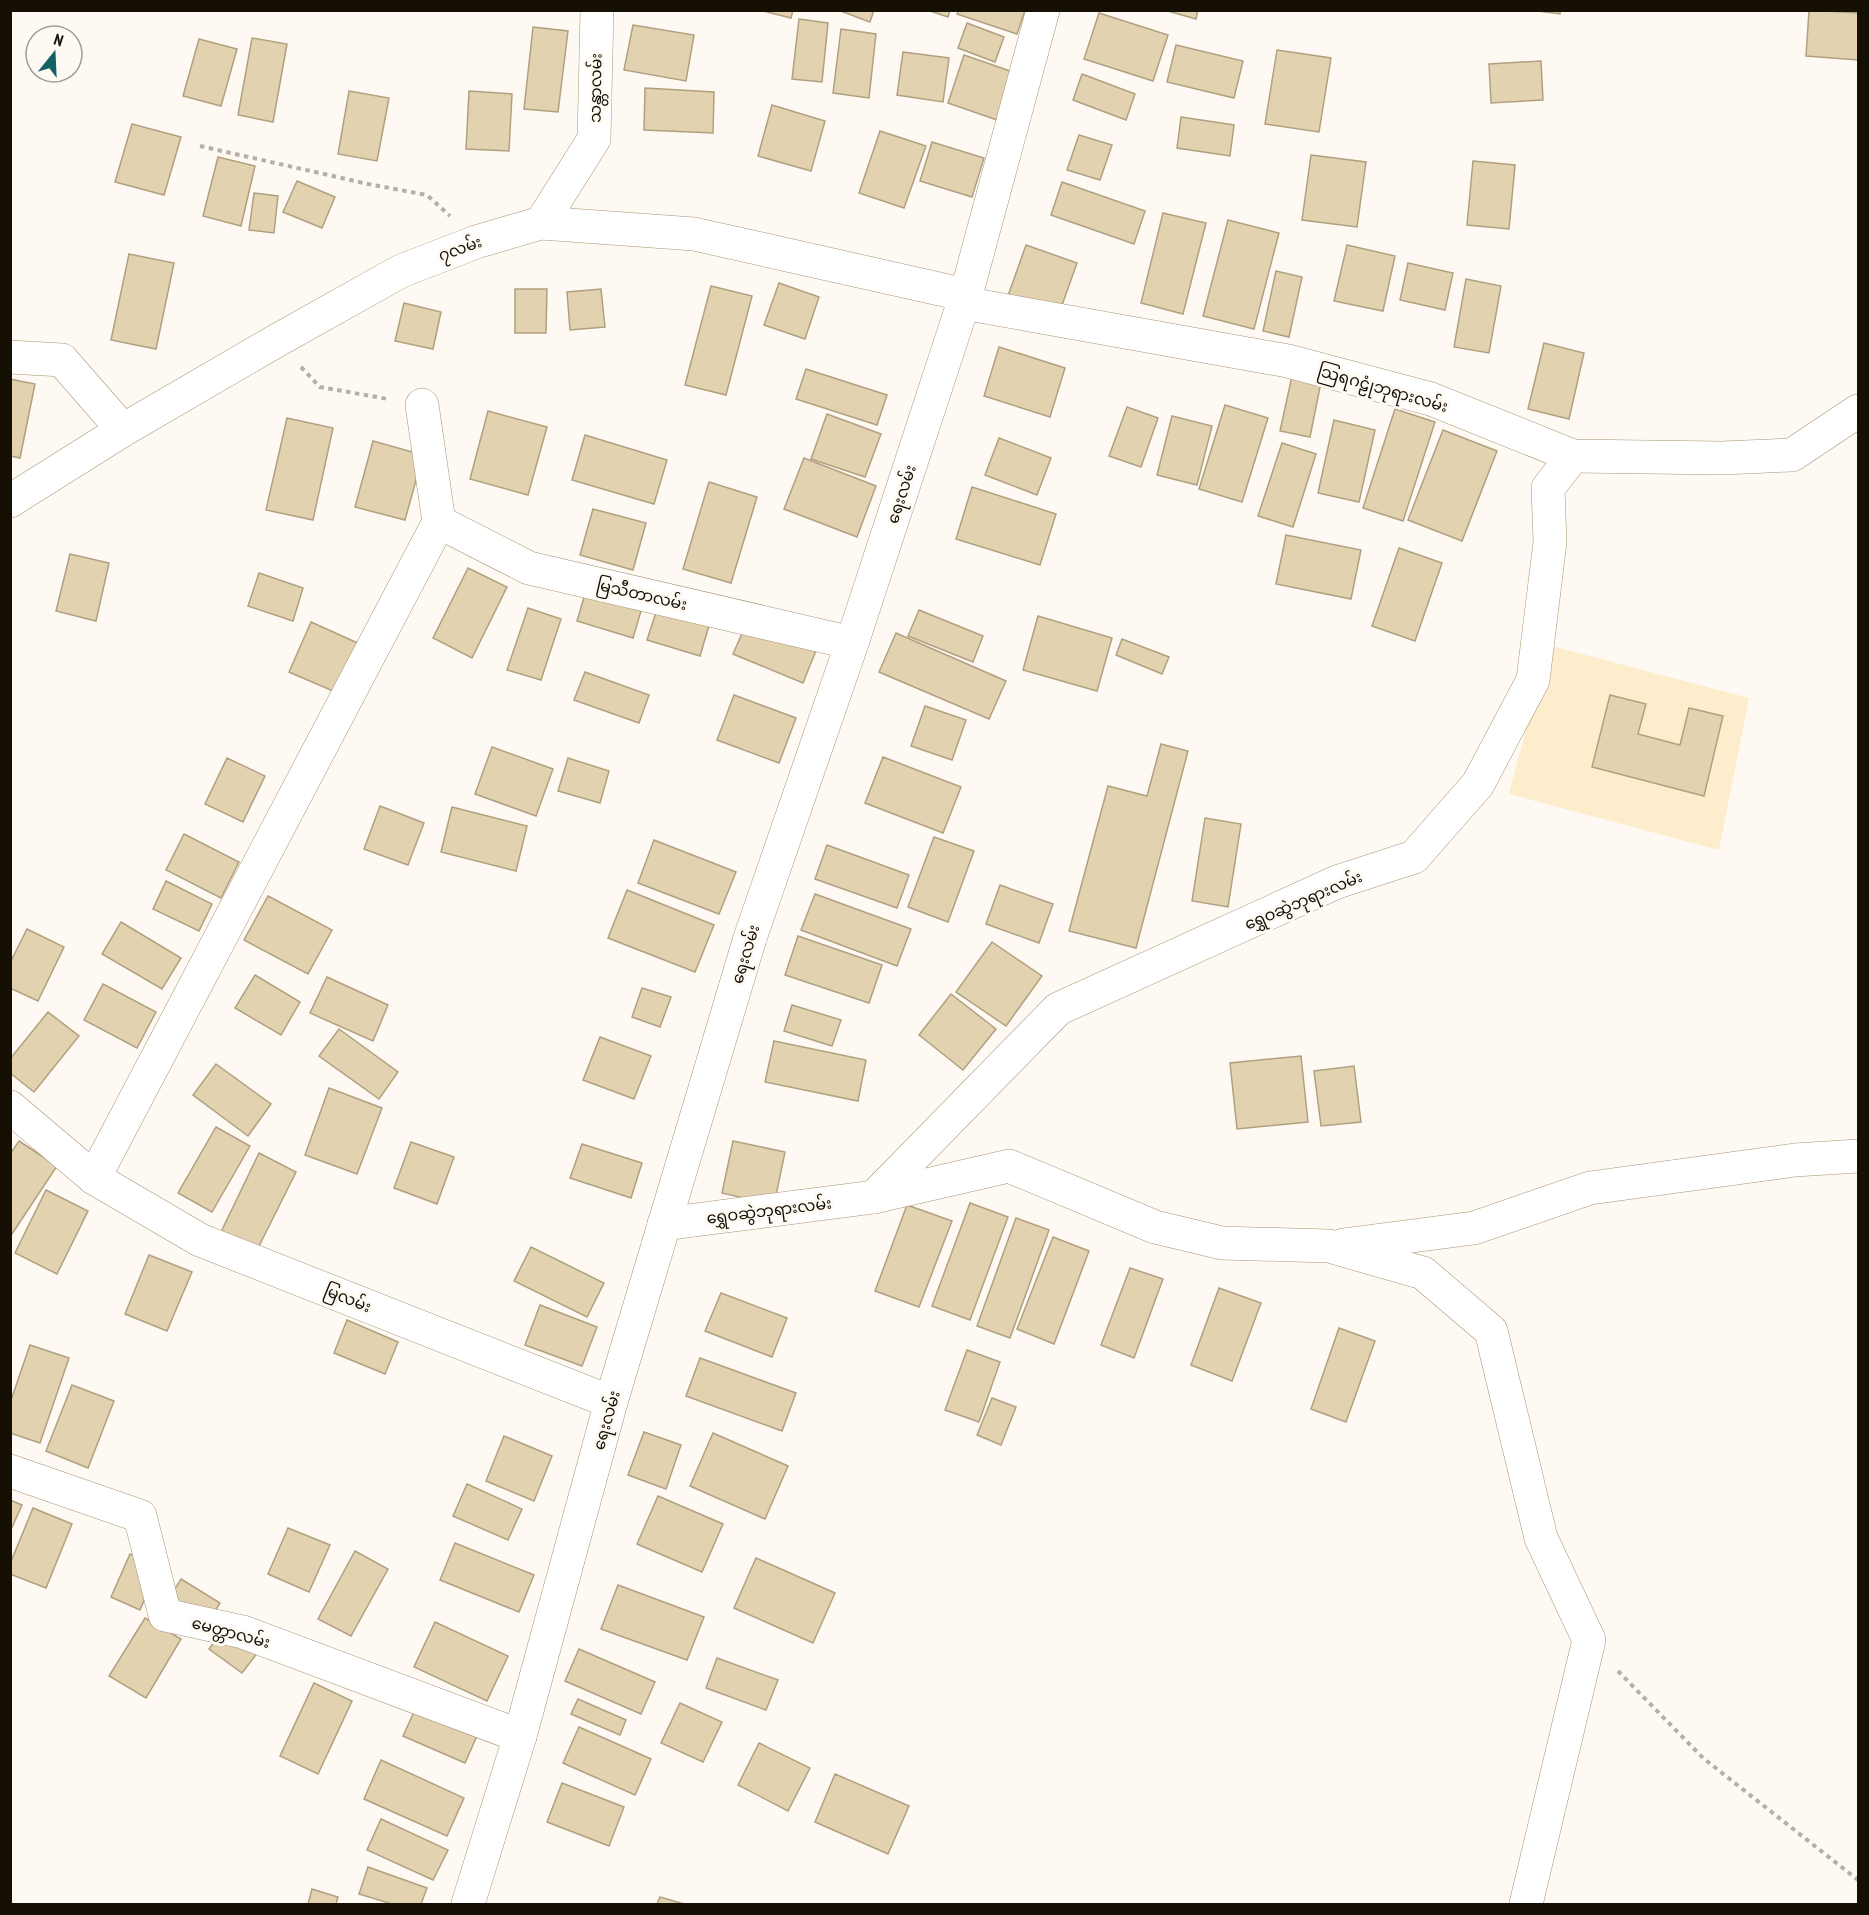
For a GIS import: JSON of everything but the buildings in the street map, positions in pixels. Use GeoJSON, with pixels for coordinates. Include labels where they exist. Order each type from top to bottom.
{"type":"FeatureCollection","features":[{"type":"Feature","properties":{"kind":"street","name":"သန္တာလမ်း"},"geometry":{"type":"LineString","coordinates":[[541,223],[594,139],[597,10]]}},
{"type":"Feature","properties":{"kind":"street","name":"ရေးလမ်း"},"geometry":{"type":"LineString","coordinates":[[468,1905],[520,1736],[611,1402],[750,938],[852,643],[965,299],[1043,10]]}},
{"type":"Feature","properties":{"kind":"street","name":"၇လမ်း"},"geometry":{"type":"LineString","coordinates":[[10,501],[123,430],[401,271],[476,242],[541,223],[694,234],[965,299]]}},
{"type":"Feature","properties":{"kind":"street","name":"သြရဂဠုံဘုရားလမ်း"},"geometry":{"type":"LineString","coordinates":[[965,299],[1288,362],[1431,399],[1573,456],[1722,458],[1792,455],[1858,411]]}},
{"type":"Feature","properties":{"kind":"street"},"geometry":{"type":"LineString","coordinates":[[10,357],[62,360],[123,430]]}},
{"type":"Feature","properties":{"kind":"street"},"geometry":{"type":"LineString","coordinates":[[94,1178],[440,522],[422,405]]}},
{"type":"Feature","properties":{"kind":"street","name":"ရွှေဝဆွဲဘုရားလမ်း"},"geometry":{"type":"LineString","coordinates":[[874,1197],[1058,1009],[1337,882],[1414,857],[1478,784],[1533,680],[1550,542],[1548,488],[1573,456]]}},
{"type":"Feature","properties":{"kind":"street","name":"မြသီတာလမ်း"},"geometry":{"type":"LineString","coordinates":[[440,522],[529,568],[852,643]]}},
{"type":"Feature","properties":{"kind":"street","name":"မြလမ်း"},"geometry":{"type":"LineString","coordinates":[[10,1107],[94,1178],[200,1240],[611,1402]]}},
{"type":"Feature","properties":{"kind":"street"},"geometry":{"type":"LineString","coordinates":[[1329,1246],[1474,1228],[1590,1188],[1795,1160],[1858,1156]]}},
{"type":"Feature","properties":{"kind":"street","name":"ရွှေဝဆွဲဘုရားလမ်း"},"geometry":{"type":"LineString","coordinates":[[664,1224],[874,1197],[1009,1166],[1155,1227],[1222,1243],[1329,1246],[1423,1273],[1491,1330],[1541,1538],[1588,1640]]}},
{"type":"Feature","properties":{"kind":"street","name":"မေတ္တာလမ်း"},"geometry":{"type":"LineString","coordinates":[[10,1471],[140,1516],[165,1615],[243,1632],[520,1736]]}},
{"type":"Feature","properties":{"kind":"street"},"geometry":{"type":"LineString","coordinates":[[1526,1905],[1588,1640]]}},
{"type":"Feature","properties":{"kind":"path"},"geometry":{"type":"LineString","coordinates":[[200,146],[427,195],[476,242]]}},
{"type":"Feature","properties":{"kind":"path"},"geometry":{"type":"LineString","coordinates":[[276,341],[320,387],[422,405]]}},
{"type":"Feature","properties":{"kind":"path"},"geometry":{"type":"LineString","coordinates":[[1588,1640],[1702,1758],[1858,1880]]}},
{"type":"Feature","properties":{"kind":"shaded area"},"geometry":{"type":"Polygon","coordinates":[[[1548,645],[1749,698],[1719,850],[1509,794],[1548,645]]]}}]}
